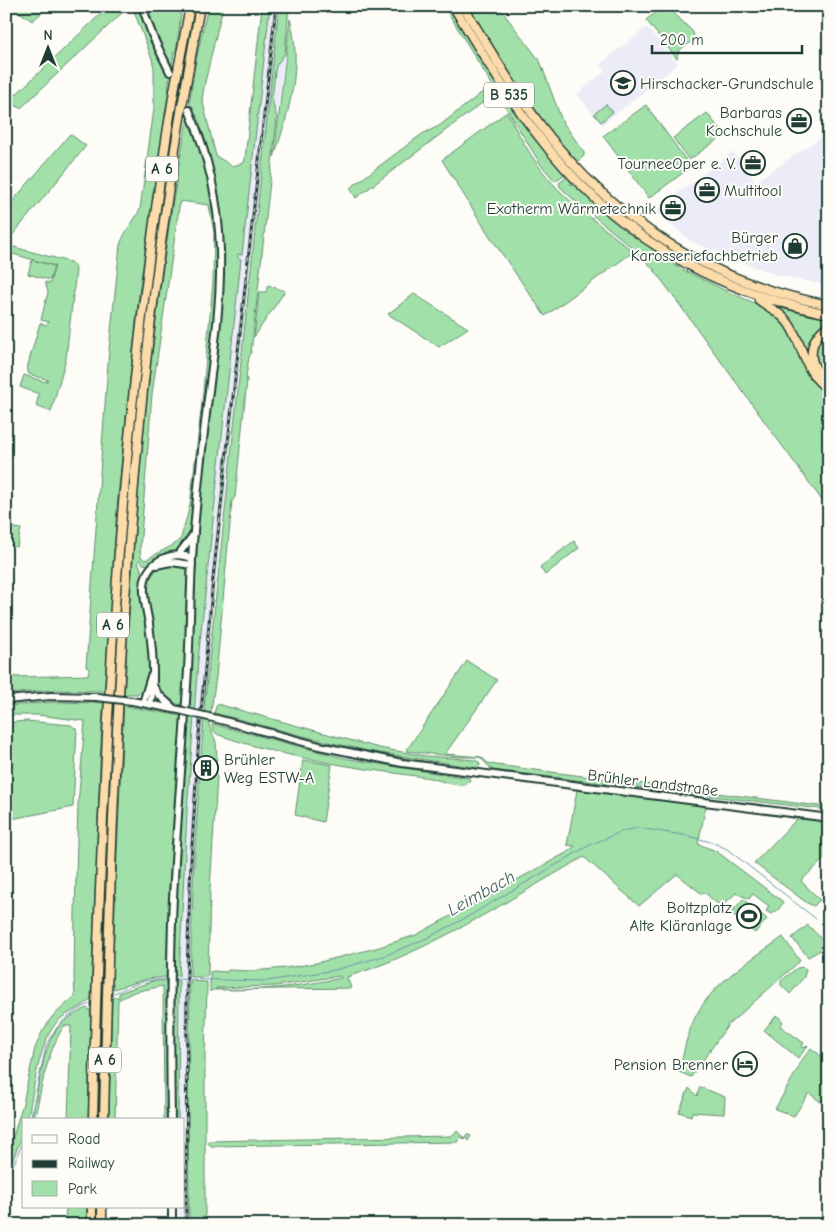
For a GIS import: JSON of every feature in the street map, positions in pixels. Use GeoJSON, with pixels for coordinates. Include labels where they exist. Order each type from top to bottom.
{"type":"FeatureCollection","features":[{"type":"Feature","properties":{"kind":"highway","name":"A 6"},"geometry":{"type":"LineString","coordinates":[[94,1118],[104,804],[119,543],[138,345],[154,216],[174,91],[174,74],[190,6]]}},
{"type":"Feature","properties":{"kind":"highway","name":"A 6"},"geometry":{"type":"LineString","coordinates":[[104,1118],[114,796],[130,534],[141,410],[156,280],[185,108],[185,90],[196,28],[202,6]]}},
{"type":"Feature","properties":{"kind":"highway","name":"B 535"},"geometry":{"type":"LineString","coordinates":[[453,6],[496,75],[531,126],[557,159],[588,193],[627,226],[671,256],[716,280],[754,295],[795,307],[829,314]]}},
{"type":"Feature","properties":{"kind":"highway","name":"B 535"},"geometry":{"type":"LineString","coordinates":[[463,6],[507,78],[542,127],[581,174],[615,206],[666,243],[719,272],[754,286],[787,296],[829,305]]}},
{"type":"Feature","properties":{"kind":"highway"},"geometry":{"type":"LineString","coordinates":[[754,295],[785,319],[798,341],[811,373],[816,380],[829,389]]}},
{"type":"Feature","properties":{"kind":"highway"},"geometry":{"type":"LineString","coordinates":[[829,326],[815,339],[812,356],[815,368],[829,382]]}},
{"type":"Feature","properties":{"kind":"highway"},"geometry":{"type":"LineString","coordinates":[[92,1208],[92,1225]]}},
{"type":"Feature","properties":{"kind":"highway"},"geometry":{"type":"LineString","coordinates":[[102,1208],[102,1225]]}},
{"type":"Feature","properties":{"kind":"main road"},"geometry":{"type":"LineString","coordinates":[[142,6],[154,37],[174,74]]}},
{"type":"Feature","properties":{"kind":"main road"},"geometry":{"type":"LineString","coordinates":[[171,1118],[170,978],[192,561],[220,303],[221,265],[219,220],[215,193],[202,145],[185,108]]}},
{"type":"Feature","properties":{"kind":"main road"},"geometry":{"type":"LineString","coordinates":[[178,555],[194,533]]}},
{"type":"Feature","properties":{"kind":"main road"},"geometry":{"type":"LineString","coordinates":[[147,703],[153,686],[152,646],[144,590],[146,576],[156,562],[165,557],[178,555],[192,561]]}},
{"type":"Feature","properties":{"kind":"main road"},"geometry":{"type":"LineString","coordinates":[[153,567],[171,562],[192,561]]}},
{"type":"Feature","properties":{"kind":"main road"},"geometry":{"type":"LineString","coordinates":[[147,703],[152,672]]}},
{"type":"Feature","properties":{"kind":"main road"},"geometry":{"type":"LineString","coordinates":[[153,686],[159,695],[177,709]]}},
{"type":"Feature","properties":{"kind":"main road","name":"Brühler Landstraße"},"geometry":{"type":"LineString","coordinates":[[6,700],[51,696],[96,697],[147,703],[354,754],[410,764],[829,818]]}},
{"type":"Feature","properties":{"kind":"main road"},"geometry":{"type":"LineString","coordinates":[[172,1208],[172,1225]]}},
{"type":"Feature","properties":{"kind":"shaded area"},"geometry":{"type":"Polygon","coordinates":[[[270,6],[279,6],[216,579],[202,731],[190,969],[189,1225],[179,1225],[179,1208],[185,1208],[185,1118],[178,1118],[179,985],[192,730],[202,616],[241,259],[238,258],[239,254],[242,254],[270,6]]]}},
{"type":"Feature","properties":{"kind":"shaded area","name":"Hirschacker-Grundschule"},"geometry":{"type":"Polygon","coordinates":[[[647,27],[678,64],[602,125],[577,94],[605,71],[600,64],[647,27]]]}},
{"type":"Feature","properties":{"kind":"shaded area"},"geometry":{"type":"Polygon","coordinates":[[[285,53],[277,118],[272,100],[275,72],[276,66],[285,53]]]}},
{"type":"Feature","properties":{"kind":"shaded area"},"geometry":{"type":"Polygon","coordinates":[[[829,132],[829,286],[781,276],[691,241],[654,211],[733,152],[756,181],[829,132]]]}},
{"type":"Feature","properties":{"kind":"shaded area"},"geometry":{"type":"Polygon","coordinates":[[[217,760],[217,776],[215,774],[203,773],[203,761],[217,760]]]}},
{"type":"Feature","properties":{"kind":"green space"},"geometry":{"type":"Polygon","coordinates":[[[11,6],[50,6],[32,21],[11,6]]]}},
{"type":"Feature","properties":{"kind":"green space"},"geometry":{"type":"Polygon","coordinates":[[[132,6],[139,6],[145,24],[170,77],[139,293],[118,496],[101,741],[91,999],[59,1020],[46,1040],[41,1053],[27,1118],[22,1118],[22,1136],[6,1178],[6,1160],[23,1103],[35,1048],[42,1032],[52,1017],[75,996],[78,805],[85,721],[38,715],[12,715],[6,713],[6,706],[54,702],[102,703],[101,691],[52,690],[6,694],[6,676],[88,675],[89,668],[86,667],[109,350],[120,245],[140,209],[154,109],[154,68],[132,6]]]}},
{"type":"Feature","properties":{"kind":"green space"},"geometry":{"type":"Polygon","coordinates":[[[145,6],[182,6],[176,52],[174,52],[172,66],[170,65],[145,6]]]}},
{"type":"Feature","properties":{"kind":"green space"},"geometry":{"type":"Polygon","coordinates":[[[208,6],[223,6],[202,99],[216,156],[232,166],[244,163],[245,159],[262,6],[270,6],[242,255],[238,254],[238,258],[241,259],[198,660],[187,812],[179,976],[175,976],[175,971],[173,971],[179,840],[199,512],[224,271],[223,233],[218,194],[206,147],[189,105],[195,65],[208,6]]]}},
{"type":"Feature","properties":{"kind":"green space"},"geometry":{"type":"Polygon","coordinates":[[[279,6],[289,6],[285,53],[276,66],[275,72],[272,100],[277,118],[251,353],[246,377],[235,497],[232,501],[216,677],[209,725],[216,742],[217,760],[204,761],[203,773],[215,774],[217,777],[210,890],[208,973],[207,977],[190,977],[194,861],[205,698],[279,6]]]}},
{"type":"Feature","properties":{"kind":"green space"},"geometry":{"type":"Polygon","coordinates":[[[444,6],[450,6],[564,172],[572,180],[570,184],[574,183],[624,227],[677,267],[769,309],[783,322],[796,341],[802,361],[816,384],[829,392],[829,510],[655,271],[633,249],[560,187],[559,183],[566,178],[564,175],[555,181],[541,165],[444,6]]]}},
{"type":"Feature","properties":{"kind":"green space"},"geometry":{"type":"Polygon","coordinates":[[[457,6],[459,6],[515,97],[540,131],[581,178],[611,206],[643,231],[677,253],[713,271],[750,287],[789,300],[829,310],[787,301],[747,288],[708,271],[671,251],[636,228],[572,172],[545,140],[521,107],[499,74],[457,6]]]}},
{"type":"Feature","properties":{"kind":"green space"},"geometry":{"type":"Polygon","coordinates":[[[466,6],[498,6],[540,61],[562,121],[584,152],[584,156],[576,163],[525,99],[466,6]]]}},
{"type":"Feature","properties":{"kind":"green space"},"geometry":{"type":"Polygon","coordinates":[[[664,6],[667,6],[693,32],[694,36],[690,43],[679,51],[677,59],[646,20],[664,6]]]}},
{"type":"Feature","properties":{"kind":"green space"},"geometry":{"type":"Polygon","coordinates":[[[107,8],[123,12],[21,108],[8,102],[107,8]]]}},
{"type":"Feature","properties":{"kind":"green space"},"geometry":{"type":"Polygon","coordinates":[[[290,19],[294,37],[295,71],[285,123],[274,157],[290,19]]]}},
{"type":"Feature","properties":{"kind":"green space"},"geometry":{"type":"Polygon","coordinates":[[[489,87],[494,94],[356,198],[350,188],[422,134],[439,126],[489,87]]]}},
{"type":"Feature","properties":{"kind":"green space"},"geometry":{"type":"Polygon","coordinates":[[[606,104],[613,112],[601,122],[594,114],[606,104]]]}},
{"type":"Feature","properties":{"kind":"green space"},"geometry":{"type":"Polygon","coordinates":[[[646,105],[691,167],[649,198],[603,136],[646,105]]]}},
{"type":"Feature","properties":{"kind":"green space"},"geometry":{"type":"Polygon","coordinates":[[[507,112],[531,154],[557,188],[578,208],[633,252],[545,316],[489,235],[442,160],[507,112]]]}},
{"type":"Feature","properties":{"kind":"green space"},"geometry":{"type":"Polygon","coordinates":[[[707,113],[724,135],[689,160],[673,138],[707,113]]]}},
{"type":"Feature","properties":{"kind":"green space"},"geometry":{"type":"Polygon","coordinates":[[[188,115],[201,148],[215,209],[218,289],[193,513],[186,542],[179,550],[162,556],[148,565],[143,564],[140,560],[138,562],[142,571],[141,592],[150,661],[145,686],[138,694],[126,694],[126,706],[181,716],[168,971],[166,977],[147,979],[114,989],[112,964],[133,550],[150,374],[160,287],[188,115]],[[180,201],[152,394],[140,549],[141,557],[145,560],[175,544],[181,538],[190,505],[213,282],[214,232],[209,205],[180,201]]]}},
{"type":"Feature","properties":{"kind":"green space"},"geometry":{"type":"Polygon","coordinates":[[[70,134],[86,146],[6,243],[6,209],[70,134]]]}},
{"type":"Feature","properties":{"kind":"green space"},"geometry":{"type":"Polygon","coordinates":[[[155,237],[158,237],[133,456],[122,587],[112,762],[103,994],[100,996],[117,618],[132,441],[155,237]]]}},
{"type":"Feature","properties":{"kind":"green space"},"geometry":{"type":"Polygon","coordinates":[[[6,245],[70,262],[76,270],[66,358],[51,412],[36,406],[39,394],[20,387],[24,375],[45,382],[48,380],[29,374],[27,368],[40,323],[46,325],[49,322],[41,320],[48,292],[45,282],[50,283],[55,266],[6,252],[6,245]]]}},
{"type":"Feature","properties":{"kind":"green space"},"geometry":{"type":"Polygon","coordinates":[[[32,260],[54,266],[50,280],[28,274],[32,260]]]}},
{"type":"Feature","properties":{"kind":"green space"},"geometry":{"type":"Polygon","coordinates":[[[268,285],[285,291],[254,337],[259,292],[266,292],[268,285]]]}},
{"type":"Feature","properties":{"kind":"green space"},"geometry":{"type":"Polygon","coordinates":[[[414,294],[468,328],[439,347],[388,314],[414,294]]]}},
{"type":"Feature","properties":{"kind":"green space"},"geometry":{"type":"Polygon","coordinates":[[[776,307],[829,319],[829,323],[810,346],[823,383],[776,307]]]}},
{"type":"Feature","properties":{"kind":"green space"},"geometry":{"type":"Polygon","coordinates":[[[829,328],[829,380],[819,371],[814,351],[821,334],[829,328]]]}},
{"type":"Feature","properties":{"kind":"green space"},"geometry":{"type":"Polygon","coordinates":[[[6,526],[21,529],[17,547],[6,544],[6,526]]]}},
{"type":"Feature","properties":{"kind":"green space"},"geometry":{"type":"Polygon","coordinates":[[[574,541],[579,548],[545,575],[540,567],[574,541]]]}},
{"type":"Feature","properties":{"kind":"green space"},"geometry":{"type":"Polygon","coordinates":[[[171,565],[182,567],[188,572],[185,672],[182,705],[177,704],[161,693],[155,682],[155,646],[147,589],[149,580],[156,570],[171,565]]]}},
{"type":"Feature","properties":{"kind":"green space"},"geometry":{"type":"Polygon","coordinates":[[[467,661],[497,680],[445,754],[481,757],[488,763],[496,765],[827,807],[829,810],[492,770],[480,757],[458,757],[406,751],[467,661]]]}},
{"type":"Feature","properties":{"kind":"green space"},"geometry":{"type":"Polygon","coordinates":[[[217,704],[379,748],[426,756],[475,760],[480,765],[478,768],[367,751],[214,713],[217,704]]]}},
{"type":"Feature","properties":{"kind":"green space"},"geometry":{"type":"Polygon","coordinates":[[[218,715],[343,747],[474,770],[376,755],[312,741],[218,715]]]}},
{"type":"Feature","properties":{"kind":"green space"},"geometry":{"type":"Polygon","coordinates":[[[26,721],[71,725],[77,730],[73,807],[6,820],[6,723],[26,721]]]}},
{"type":"Feature","properties":{"kind":"green space"},"geometry":{"type":"Polygon","coordinates":[[[217,723],[348,755],[466,776],[340,754],[217,723]]]}},
{"type":"Feature","properties":{"kind":"green space"},"geometry":{"type":"Polygon","coordinates":[[[212,724],[344,758],[469,778],[470,780],[465,785],[455,784],[424,777],[346,766],[295,756],[219,735],[213,731],[212,724]]]}},
{"type":"Feature","properties":{"kind":"green space"},"geometry":{"type":"Polygon","coordinates":[[[303,760],[332,765],[323,822],[295,815],[303,760]]]}},
{"type":"Feature","properties":{"kind":"green space"},"geometry":{"type":"Polygon","coordinates":[[[577,790],[706,806],[698,844],[716,851],[783,903],[778,910],[771,914],[766,911],[769,906],[753,894],[749,899],[736,893],[721,907],[704,892],[702,894],[677,874],[639,906],[584,857],[439,939],[379,966],[347,977],[351,988],[253,989],[310,984],[341,978],[340,976],[275,986],[216,988],[232,990],[212,990],[210,992],[210,972],[213,971],[252,971],[316,963],[376,948],[416,935],[566,853],[575,846],[567,845],[577,790]]]}},
{"type":"Feature","properties":{"kind":"green space"},"geometry":{"type":"Polygon","coordinates":[[[802,817],[829,822],[829,854],[801,881],[820,900],[814,906],[807,903],[754,863],[797,819],[802,817]]]}},
{"type":"Feature","properties":{"kind":"green space","name":"Boltzplatz Alte Kläranlage"},"geometry":{"type":"Polygon","coordinates":[[[743,899],[767,919],[755,933],[731,913],[743,899]]]}},
{"type":"Feature","properties":{"kind":"green space"},"geometry":{"type":"Polygon","coordinates":[[[808,925],[828,946],[808,957],[792,938],[808,925]]]}},
{"type":"Feature","properties":{"kind":"green space"},"geometry":{"type":"Polygon","coordinates":[[[783,937],[800,961],[728,1025],[691,1077],[679,1072],[691,1027],[707,999],[729,976],[783,937]]]}},
{"type":"Feature","properties":{"kind":"green space"},"geometry":{"type":"Polygon","coordinates":[[[803,967],[806,969],[804,977],[790,994],[781,985],[781,981],[797,968],[803,967]]]}},
{"type":"Feature","properties":{"kind":"green space"},"geometry":{"type":"Polygon","coordinates":[[[153,981],[166,981],[166,986],[168,986],[168,1118],[164,1118],[163,986],[134,992],[118,1000],[115,1118],[109,1118],[112,999],[115,996],[119,997],[119,993],[153,981]]]}},
{"type":"Feature","properties":{"kind":"green space"},"geometry":{"type":"Polygon","coordinates":[[[175,981],[179,981],[178,1118],[173,1118],[175,981]]]}},
{"type":"Feature","properties":{"kind":"green space"},"geometry":{"type":"Polygon","coordinates":[[[190,981],[207,982],[205,1225],[189,1225],[190,981]]]}},
{"type":"Feature","properties":{"kind":"green space"},"geometry":{"type":"Polygon","coordinates":[[[103,1002],[100,1118],[97,1118],[100,1004],[103,1002]]]}},
{"type":"Feature","properties":{"kind":"green space"},"geometry":{"type":"Polygon","coordinates":[[[86,1008],[90,1010],[88,1118],[68,1118],[71,1026],[64,1026],[53,1048],[34,1118],[32,1118],[47,1048],[57,1029],[70,1017],[86,1008]]]}},
{"type":"Feature","properties":{"kind":"green space"},"geometry":{"type":"Polygon","coordinates":[[[777,1015],[783,1022],[780,1026],[804,1043],[802,1046],[804,1048],[808,1046],[798,1058],[764,1030],[777,1015]]]}},
{"type":"Feature","properties":{"kind":"green space"},"geometry":{"type":"Polygon","coordinates":[[[811,1048],[829,1062],[829,1094],[822,1103],[809,1093],[794,1116],[775,1109],[799,1064],[811,1048]]]}},
{"type":"Feature","properties":{"kind":"green space"},"geometry":{"type":"Polygon","coordinates":[[[700,1087],[725,1097],[724,1114],[692,1112],[691,1116],[679,1112],[689,1088],[697,1096],[700,1087]]]}},
{"type":"Feature","properties":{"kind":"green space"},"geometry":{"type":"Polygon","coordinates":[[[457,1131],[464,1138],[467,1134],[471,1136],[468,1141],[466,1137],[465,1139],[460,1137],[458,1142],[211,1146],[208,1143],[208,1141],[451,1136],[457,1131]]]}},
{"type":"Feature","properties":{"kind":"green space"},"geometry":{"type":"Polygon","coordinates":[[[66,1208],[87,1208],[87,1225],[65,1225],[66,1208]]]}},
{"type":"Feature","properties":{"kind":"waterway","name":"Leimbach"},"geometry":{"type":"LineString","coordinates":[[174,979],[267,981],[335,970],[384,956],[425,939],[460,921],[590,845],[623,831],[638,828],[689,836],[727,849],[816,919]]}},
{"type":"Feature","properties":{"kind":"waterway","name":"Leimbach"},"geometry":{"type":"LineString","coordinates":[[114,993],[144,981],[168,979]]}},
{"type":"Feature","properties":{"kind":"waterway","name":"Leimbach"},"geometry":{"type":"LineString","coordinates":[[30,1118],[46,1046],[63,1021],[89,1004]]}},
{"type":"Feature","properties":{"kind":"waterway","name":"Leimbach"},"geometry":{"type":"LineString","coordinates":[[6,1183],[22,1144]]}},
{"type":"Feature","properties":{"kind":"tunnel"},"geometry":{"type":"LineString","coordinates":[[170,72],[189,110]]}},
{"type":"Feature","properties":{"kind":"railway"},"geometry":{"type":"LineString","coordinates":[[186,1225],[187,972],[191,861],[199,735],[213,579],[276,6]]}},
{"type":"Feature","properties":{"kind":"place","name":"Hirschacker-Grundschule"},"geometry":{"type":"Point","coordinates":[623,83]}},
{"type":"Feature","properties":{"kind":"place","name":"Barbaras Kochschule"},"geometry":{"type":"Point","coordinates":[799,121]}},
{"type":"Feature","properties":{"kind":"place","name":"TourneeOper e. V."},"geometry":{"type":"Point","coordinates":[753,163]}},
{"type":"Feature","properties":{"kind":"place","name":"Multitool"},"geometry":{"type":"Point","coordinates":[707,190]}},
{"type":"Feature","properties":{"kind":"place","name":"Exotherm Wärmetechnik"},"geometry":{"type":"Point","coordinates":[673,208]}},
{"type":"Feature","properties":{"kind":"place","name":"Bürger Karosseriefachbetrieb"},"geometry":{"type":"Point","coordinates":[795,246]}},
{"type":"Feature","properties":{"kind":"place","name":"Brühler Weg ESTW-A"},"geometry":{"type":"Point","coordinates":[206,768]}},
{"type":"Feature","properties":{"kind":"place","name":"Boltzplatz Alte Kläranlage"},"geometry":{"type":"Point","coordinates":[749,916]}},
{"type":"Feature","properties":{"kind":"place","name":"Pension Brenner"},"geometry":{"type":"Point","coordinates":[745,1064]}}]}
